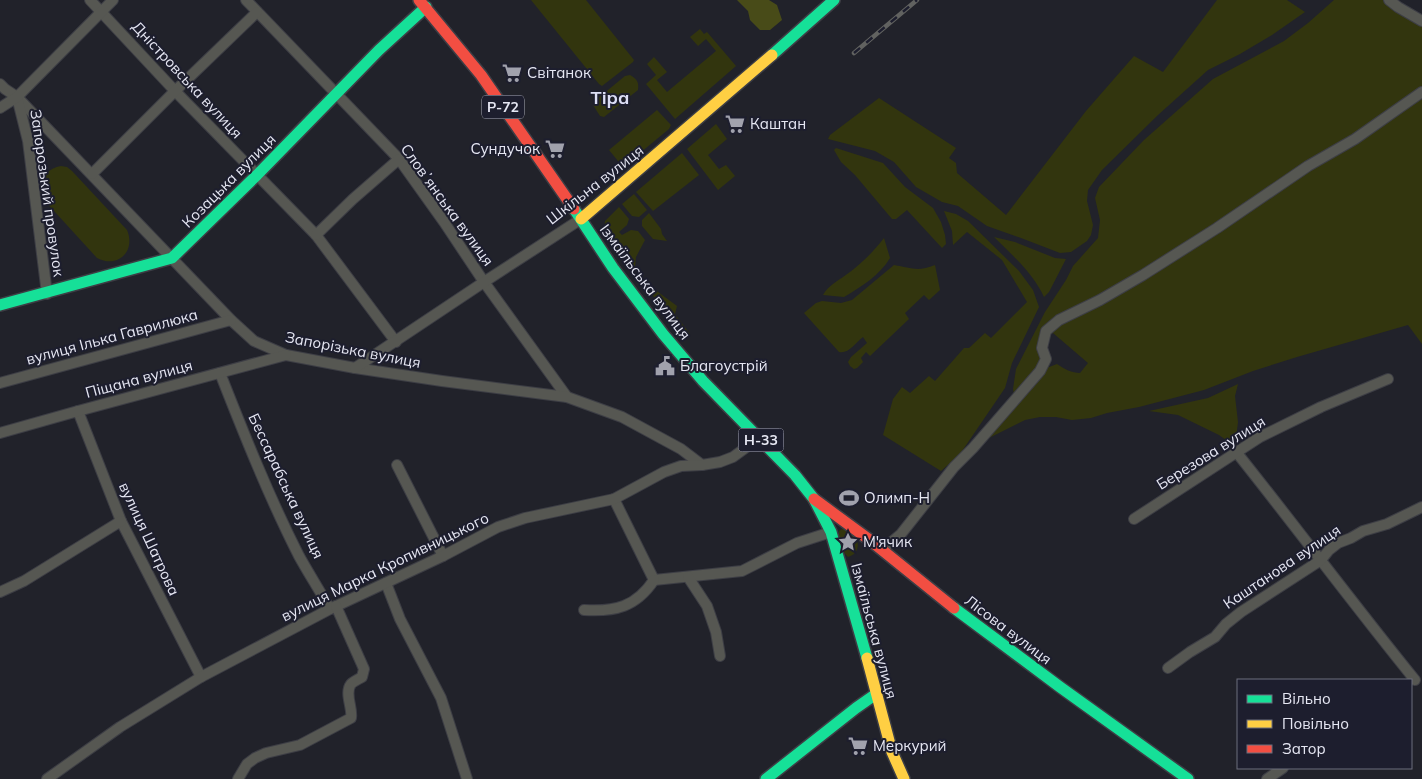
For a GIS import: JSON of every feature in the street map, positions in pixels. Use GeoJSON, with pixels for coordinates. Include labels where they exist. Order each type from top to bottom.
{"type":"FeatureCollection","features":[{"type":"Feature","properties":{"kind":"main road","name":"Шкільна вулиця"},"geometry":{"type":"LineString","coordinates":[[581,219],[761,66],[834,0]]}},
{"type":"Feature","properties":{"kind":"main road","name":"Ізмаїльська вулиця"},"geometry":{"type":"LineString","coordinates":[[426,2],[481,75],[613,268],[663,334],[702,381],[795,475],[814,499],[831,532],[892,752],[904,779]]}},
{"type":"Feature","properties":{"kind":"main road","name":"Козацька вулиця"},"geometry":{"type":"LineString","coordinates":[[0,306],[172,258],[426,2]]}},
{"type":"Feature","properties":{"kind":"main road","name":"Лісова вулиця"},"geometry":{"type":"LineString","coordinates":[[814,499],[882,550],[956,610],[1188,779]]}},
{"type":"Feature","properties":{"kind":"main road"},"geometry":{"type":"LineString","coordinates":[[766,779],[876,694]]}},
{"type":"Feature","properties":{"kind":"street","name":"Дністровська вулиця"},"geometry":{"type":"LineString","coordinates":[[90,0],[175,91],[316,236],[396,342]]}},
{"type":"Feature","properties":{"kind":"street"},"geometry":{"type":"LineString","coordinates":[[0,108],[17,97],[113,0]]}},
{"type":"Feature","properties":{"kind":"street","name":"Словʼянська вулиця"},"geometry":{"type":"LineString","coordinates":[[246,0],[399,159],[567,397]]}},
{"type":"Feature","properties":{"kind":"street"},"geometry":{"type":"LineString","coordinates":[[1389,0],[1422,21]]}},
{"type":"Feature","properties":{"kind":"street"},"geometry":{"type":"LineString","coordinates":[[92,174],[257,12]]}},
{"type":"Feature","properties":{"kind":"street","name":"Запорізька вулиця"},"geometry":{"type":"LineString","coordinates":[[0,84],[17,97],[231,320],[254,341],[286,355],[355,368],[567,397],[622,417],[681,449],[702,466]]}},
{"type":"Feature","properties":{"kind":"street"},"geometry":{"type":"LineString","coordinates":[[882,550],[901,534],[954,467],[1040,371],[1046,359],[1042,348],[1046,331],[1059,320],[1100,300],[1209,233],[1308,166],[1355,139],[1422,92]]}},
{"type":"Feature","properties":{"kind":"street","name":"Запорозький провулок"},"geometry":{"type":"LineString","coordinates":[[17,97],[28,141],[47,294]]}},
{"type":"Feature","properties":{"kind":"street"},"geometry":{"type":"LineString","coordinates":[[316,236],[353,199],[399,159]]}},
{"type":"Feature","properties":{"kind":"street","name":"Шкільна вулиця"},"geometry":{"type":"LineString","coordinates":[[355,368],[581,219]]}},
{"type":"Feature","properties":{"kind":"street","name":"вулиця Ілька Гаврилюка"},"geometry":{"type":"LineString","coordinates":[[0,383],[231,320]]}},
{"type":"Feature","properties":{"kind":"street"},"geometry":{"type":"LineString","coordinates":[[253,363],[259,352],[254,341]]}},
{"type":"Feature","properties":{"kind":"street","name":"Піщана вулиця"},"geometry":{"type":"LineString","coordinates":[[0,433],[286,355]]}},
{"type":"Feature","properties":{"kind":"street","name":"Бессарабська вулиця"},"geometry":{"type":"LineString","coordinates":[[220,373],[272,499],[300,556],[333,608],[364,669],[362,677],[351,684],[349,688],[351,718],[300,745],[266,753],[255,758],[247,764],[238,779]]}},
{"type":"Feature","properties":{"kind":"street","name":"Березова вулиця"},"geometry":{"type":"LineString","coordinates":[[1134,519],[1237,452],[1240,448],[1321,407],[1388,379]]}},
{"type":"Feature","properties":{"kind":"street","name":"вулиця Шатрова"},"geometry":{"type":"LineString","coordinates":[[78,411],[121,521],[202,677]]}},
{"type":"Feature","properties":{"kind":"street","name":"вулиця Марка Кропивницького"},"geometry":{"type":"LineString","coordinates":[[47,779],[120,728],[202,677],[333,608],[386,584],[498,527],[525,518],[614,499],[664,472],[681,466],[702,466],[733,457],[759,438]]}},
{"type":"Feature","properties":{"kind":"street"},"geometry":{"type":"LineString","coordinates":[[1237,452],[1361,614],[1418,678]]}},
{"type":"Feature","properties":{"kind":"street"},"geometry":{"type":"LineString","coordinates":[[396,465],[442,556]]}},
{"type":"Feature","properties":{"kind":"street"},"geometry":{"type":"LineString","coordinates":[[614,499],[654,580]]}},
{"type":"Feature","properties":{"kind":"street","name":"Каштанова вулиця"},"geometry":{"type":"LineString","coordinates":[[1168,668],[1215,637],[1226,624],[1241,612],[1321,560],[1338,543],[1363,531],[1407,516],[1422,507]]}},
{"type":"Feature","properties":{"kind":"street"},"geometry":{"type":"LineString","coordinates":[[0,592],[24,581],[121,521]]}},
{"type":"Feature","properties":{"kind":"street"},"geometry":{"type":"LineString","coordinates":[[654,580],[742,571],[797,543],[831,532]]}},
{"type":"Feature","properties":{"kind":"street"},"geometry":{"type":"LineString","coordinates":[[688,577],[707,606],[716,632],[720,656]]}},
{"type":"Feature","properties":{"kind":"street"},"geometry":{"type":"LineString","coordinates":[[584,610],[616,609],[630,604],[648,589],[654,580]]}},
{"type":"Feature","properties":{"kind":"street"},"geometry":{"type":"LineString","coordinates":[[386,584],[400,619],[440,698],[467,779]]}},
{"type":"Feature","properties":{"kind":"street"},"geometry":{"type":"LineString","coordinates":[[1268,779],[1282,769]]}},
{"type":"Feature","properties":{"kind":"green space"},"geometry":{"type":"Polygon","coordinates":[[[531,0],[586,0],[634,60],[633,62],[602,86],[531,0]]]}},
{"type":"Feature","properties":{"kind":"green space"},"geometry":{"type":"Polygon","coordinates":[[[737,0],[769,0],[777,5],[782,20],[770,30],[760,30],[750,20],[748,11],[737,0]]]}},
{"type":"Feature","properties":{"kind":"green space"},"geometry":{"type":"Polygon","coordinates":[[[1217,0],[1287,0],[1305,12],[1272,35],[1208,70],[1158,115],[1102,170],[1088,190],[1087,201],[1093,225],[1091,235],[1087,241],[1071,252],[1060,253],[987,226],[958,206],[942,202],[916,187],[894,162],[875,151],[828,139],[830,135],[879,98],[956,148],[949,158],[956,163],[957,173],[1006,215],[1086,111],[1134,56],[1163,72],[1217,0]]]}},
{"type":"Feature","properties":{"kind":"green space"},"geometry":{"type":"Polygon","coordinates":[[[1334,0],[1383,0],[1422,26],[1422,344],[1408,325],[1253,371],[1204,390],[1139,407],[1091,418],[1072,420],[1040,417],[1025,420],[981,442],[1044,369],[1057,364],[1068,370],[1080,373],[1088,363],[1053,333],[1049,335],[1037,369],[1014,395],[1016,369],[1045,312],[1073,266],[1098,238],[1100,220],[1095,198],[1099,187],[1144,140],[1213,79],[1284,41],[1334,0]]]}},
{"type":"Feature","properties":{"kind":"green space"},"geometry":{"type":"Polygon","coordinates":[[[700,29],[704,34],[707,32],[736,66],[675,119],[646,84],[656,75],[647,64],[654,57],[667,72],[657,80],[667,92],[716,51],[706,39],[698,46],[690,37],[700,29]]]}},
{"type":"Feature","properties":{"kind":"green space"},"geometry":{"type":"Polygon","coordinates":[[[630,75],[637,81],[638,90],[604,117],[600,116],[593,105],[597,99],[625,76],[630,75]]]}},
{"type":"Feature","properties":{"kind":"green space"},"geometry":{"type":"Polygon","coordinates":[[[657,110],[671,125],[669,129],[623,167],[609,150],[657,110]]]}},
{"type":"Feature","properties":{"kind":"green space"},"geometry":{"type":"Polygon","coordinates":[[[716,124],[727,139],[708,155],[719,169],[726,165],[735,176],[718,190],[687,149],[716,124]]]}},
{"type":"Feature","properties":{"kind":"green space"},"geometry":{"type":"Polygon","coordinates":[[[836,148],[883,163],[905,187],[933,208],[941,222],[946,244],[942,248],[907,210],[896,219],[892,219],[855,175],[841,162],[834,150],[836,148]]]}},
{"type":"Feature","properties":{"kind":"green space"},"geometry":{"type":"Polygon","coordinates":[[[682,153],[699,175],[653,211],[636,192],[682,153]]]}},
{"type":"Feature","properties":{"kind":"green space"},"geometry":{"type":"Polygon","coordinates":[[[61,166],[67,167],[72,171],[127,230],[129,245],[127,251],[118,260],[105,261],[97,258],[44,200],[41,188],[43,178],[50,170],[61,166]]]}},
{"type":"Feature","properties":{"kind":"green space"},"geometry":{"type":"Polygon","coordinates":[[[634,194],[647,210],[639,217],[632,216],[622,204],[634,194]]]}},
{"type":"Feature","properties":{"kind":"green space"},"geometry":{"type":"Polygon","coordinates":[[[619,207],[629,219],[627,225],[619,232],[622,235],[631,230],[638,231],[645,240],[636,257],[635,267],[632,269],[604,230],[605,221],[619,207]]]}},
{"type":"Feature","properties":{"kind":"green space"},"geometry":{"type":"Polygon","coordinates":[[[944,211],[956,214],[968,221],[1019,271],[1033,290],[1039,307],[1012,363],[1005,388],[960,454],[941,471],[883,435],[893,399],[902,387],[910,393],[929,376],[935,381],[964,348],[969,348],[985,333],[991,338],[1027,302],[1002,260],[967,232],[953,245],[952,231],[944,211]]]}},
{"type":"Feature","properties":{"kind":"green space"},"geometry":{"type":"Polygon","coordinates":[[[649,213],[667,241],[653,239],[642,226],[642,220],[649,213]]]}},
{"type":"Feature","properties":{"kind":"green space"},"geometry":{"type":"Polygon","coordinates":[[[994,237],[1015,242],[1055,258],[1066,259],[1049,292],[1044,297],[1028,272],[994,237]]]}},
{"type":"Feature","properties":{"kind":"green space"},"geometry":{"type":"Polygon","coordinates":[[[884,238],[890,258],[876,275],[844,297],[823,295],[831,285],[864,260],[884,238]]]}},
{"type":"Feature","properties":{"kind":"green space"},"geometry":{"type":"Polygon","coordinates":[[[894,265],[919,269],[935,265],[940,290],[929,300],[924,295],[905,313],[909,319],[870,356],[866,352],[861,358],[863,362],[854,369],[848,362],[867,343],[863,337],[849,350],[839,352],[804,313],[816,303],[822,301],[841,303],[852,300],[894,265]]]}},
{"type":"Feature","properties":{"kind":"green space"},"geometry":{"type":"Polygon","coordinates":[[[654,289],[677,306],[675,314],[690,334],[686,338],[650,292],[654,289]]]}},
{"type":"Feature","properties":{"kind":"green space"},"geometry":{"type":"Polygon","coordinates":[[[1238,384],[1235,396],[1238,422],[1233,445],[1219,435],[1178,415],[1149,411],[1208,398],[1238,384]]]}},
{"type":"Feature","properties":{"kind":"green space"},"geometry":{"type":"Polygon","coordinates":[[[842,529],[852,533],[858,546],[856,551],[848,557],[840,541],[839,531],[842,529]]]}},
{"type":"Feature","properties":{"kind":"railway"},"geometry":{"type":"LineString","coordinates":[[854,53],[917,0]]}},
{"type":"Feature","properties":{"kind":"traffic: fast"},"geometry":{"type":"LineString","coordinates":[[772,55],[834,0]]}},
{"type":"Feature","properties":{"kind":"traffic: fast"},"geometry":{"type":"LineString","coordinates":[[0,305],[172,258],[257,175],[379,50],[426,7]]}},
{"type":"Feature","properties":{"kind":"traffic: fast"},"geometry":{"type":"LineString","coordinates":[[574,209],[613,268],[663,334],[703,381],[795,475],[814,499],[831,532],[867,658]]}},
{"type":"Feature","properties":{"kind":"traffic: fast"},"geometry":{"type":"LineString","coordinates":[[954,608],[1188,779]]}},
{"type":"Feature","properties":{"kind":"traffic: fast"},"geometry":{"type":"LineString","coordinates":[[766,779],[876,694]]}},
{"type":"Feature","properties":{"kind":"traffic: slow"},"geometry":{"type":"LineString","coordinates":[[581,219],[772,55]]}},
{"type":"Feature","properties":{"kind":"traffic: slow"},"geometry":{"type":"LineString","coordinates":[[867,658],[892,752],[904,779]]}},
{"type":"Feature","properties":{"kind":"traffic: jam"},"geometry":{"type":"LineString","coordinates":[[419,0],[481,75],[574,209]]}},
{"type":"Feature","properties":{"kind":"traffic: jam"},"geometry":{"type":"LineString","coordinates":[[814,499],[871,541],[954,608]]}},
{"type":"Feature","properties":{"kind":"place","name":"Світанок"},"geometry":{"type":"Point","coordinates":[512,73]}},
{"type":"Feature","properties":{"kind":"place","name":"Каштан"},"geometry":{"type":"Point","coordinates":[735,124]}},
{"type":"Feature","properties":{"kind":"place","name":"Сундучок"},"geometry":{"type":"Point","coordinates":[555,149]}},
{"type":"Feature","properties":{"kind":"place","name":"Благоустрій"},"geometry":{"type":"Point","coordinates":[665,366]}},
{"type":"Feature","properties":{"kind":"place","name":"Олимп-Н"},"geometry":{"type":"Point","coordinates":[849,498]}},
{"type":"Feature","properties":{"kind":"place","name":"М'ячик"},"geometry":{"type":"Point","coordinates":[848,542]}},
{"type":"Feature","properties":{"kind":"place","name":"Меркурий"},"geometry":{"type":"Point","coordinates":[858,746]}},
{"type":"Feature","properties":{"kind":"district","name":"Тіра"},"geometry":{"type":"Point","coordinates":[610,98]}}]}
